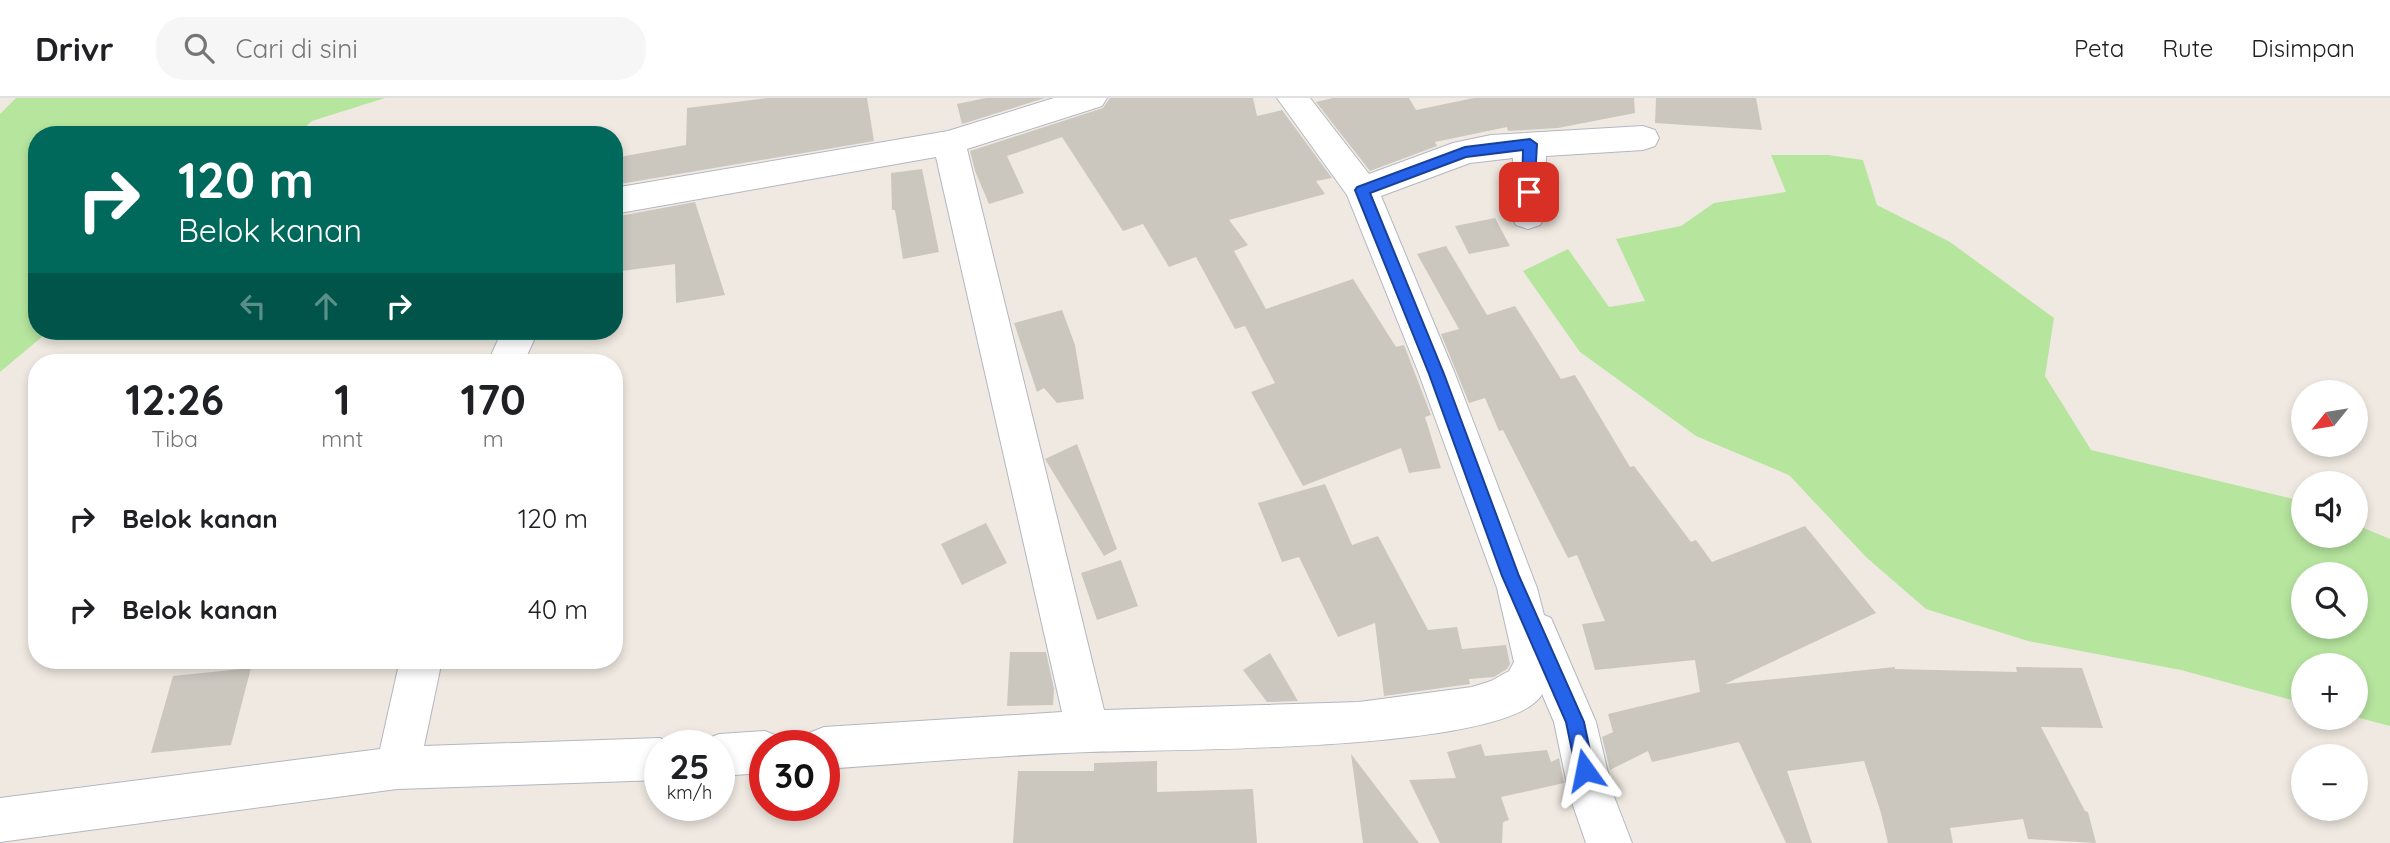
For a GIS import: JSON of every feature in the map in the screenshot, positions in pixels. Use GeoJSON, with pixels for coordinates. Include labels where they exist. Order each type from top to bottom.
{"type":"FeatureCollection","features":[{"type":"Feature","properties":{"kind":"street"},"geometry":{"type":"LineString","coordinates":[[623,199],[949,143],[1091,98]]}},
{"type":"Feature","properties":{"kind":"street"},"geometry":{"type":"LineString","coordinates":[[1293,98],[1362,190],[1437,374],[1517,588],[1575,722],[1591,794],[1609,843]]}},
{"type":"Feature","properties":{"kind":"street"},"geometry":{"type":"LineString","coordinates":[[1362,190],[1465,152],[1530,144],[1643,138]]}},
{"type":"Feature","properties":{"kind":"street"},"geometry":{"type":"LineString","coordinates":[[949,143],[1088,731]]}},
{"type":"Feature","properties":{"kind":"street"},"geometry":{"type":"LineString","coordinates":[[1528,216],[1530,144]]}},
{"type":"Feature","properties":{"kind":"street"},"geometry":{"type":"LineString","coordinates":[[840,747],[1088,731],[1359,722],[1472,707],[1501,698],[1524,685],[1535,664],[1517,588]]}},
{"type":"Feature","properties":{"kind":"street"},"geometry":{"type":"LineString","coordinates":[[397,768],[419,669]]}},
{"type":"Feature","properties":{"kind":"street"},"geometry":{"type":"LineString","coordinates":[[0,820],[397,768],[644,760]]}},
{"type":"Feature","properties":{"kind":"green space"},"geometry":{"type":"Polygon","coordinates":[[[16,98],[385,98],[312,121],[306,126],[28,126],[28,340],[38,340],[0,372],[0,114],[16,98]]]}},
{"type":"Feature","properties":{"kind":"green space"},"geometry":{"type":"Polygon","coordinates":[[[1771,155],[1828,155],[1863,160],[1877,205],[1950,242],[2054,318],[2045,376],[2091,450],[2291,499],[2291,548],[2368,548],[2368,530],[2390,539],[2390,726],[2368,720],[2368,653],[2291,653],[2291,700],[2181,670],[2028,641],[1926,609],[1866,557],[1789,475],[1696,436],[1580,352],[1523,271],[1568,249],[1609,307],[1645,301],[1616,239],[1681,226],[1714,203],[1786,192],[1771,155]]]}},
{"type":"Feature","properties":{"kind":"building"},"geometry":{"type":"Polygon","coordinates":[[[768,98],[867,98],[874,141],[623,183],[623,156],[686,145],[687,108],[768,98]]]}},
{"type":"Feature","properties":{"kind":"building"},"geometry":{"type":"Polygon","coordinates":[[[986,98],[1045,98],[962,124],[957,104],[986,98]]]}},
{"type":"Feature","properties":{"kind":"building"},"geometry":{"type":"Polygon","coordinates":[[[1110,98],[1253,98],[1257,116],[1282,110],[1332,178],[1316,181],[1325,194],[1229,220],[1248,245],[1234,251],[1266,309],[1353,279],[1396,347],[1404,345],[1431,415],[1425,417],[1441,468],[1409,473],[1401,448],[1303,486],[1251,392],[1275,383],[1245,326],[1235,329],[1196,257],[1169,267],[1143,224],[1123,231],[1062,137],[1007,156],[1024,193],[989,204],[970,151],[1103,108],[1110,98]]]}},
{"type":"Feature","properties":{"kind":"building"},"geometry":{"type":"Polygon","coordinates":[[[1333,98],[1409,98],[1416,110],[1474,98],[1634,98],[1635,113],[1558,128],[1508,131],[1507,127],[1435,142],[1437,146],[1370,171],[1316,102],[1333,98]]]}},
{"type":"Feature","properties":{"kind":"building"},"geometry":{"type":"Polygon","coordinates":[[[1656,98],[1756,98],[1762,130],[1655,123],[1656,98]]]}},
{"type":"Feature","properties":{"kind":"building"},"geometry":{"type":"Polygon","coordinates":[[[922,169],[939,252],[903,259],[895,210],[892,210],[891,173],[922,169]]]}},
{"type":"Feature","properties":{"kind":"building"},"geometry":{"type":"Polygon","coordinates":[[[695,202],[725,295],[676,303],[675,264],[623,271],[623,215],[695,202]]]}},
{"type":"Feature","properties":{"kind":"building"},"geometry":{"type":"Polygon","coordinates":[[[1495,218],[1510,246],[1469,254],[1455,226],[1495,218]]]}},
{"type":"Feature","properties":{"kind":"building"},"geometry":{"type":"Polygon","coordinates":[[[1446,246],[1487,315],[1515,306],[1561,379],[1575,375],[1630,467],[1634,466],[1691,542],[1696,540],[1712,562],[1805,526],[1876,613],[1725,684],[1895,667],[2017,672],[2016,667],[2082,668],[2103,728],[2041,727],[2085,811],[2088,812],[2096,843],[2028,839],[2023,819],[1950,828],[1953,843],[1888,843],[1864,761],[1787,771],[1812,843],[1786,843],[1739,742],[1652,762],[1648,751],[1610,770],[1602,737],[1613,732],[1608,714],[1700,692],[1695,660],[1595,670],[1582,624],[1605,621],[1577,555],[1568,558],[1503,430],[1499,431],[1485,398],[1469,403],[1441,334],[1459,329],[1417,254],[1446,246]]]}},
{"type":"Feature","properties":{"kind":"building"},"geometry":{"type":"Polygon","coordinates":[[[1062,310],[1075,345],[1084,399],[1057,403],[1044,388],[1037,392],[1014,323],[1062,310]]]}},
{"type":"Feature","properties":{"kind":"building"},"geometry":{"type":"Polygon","coordinates":[[[1077,444],[1117,549],[1104,556],[1045,459],[1077,444]]]}},
{"type":"Feature","properties":{"kind":"building"},"geometry":{"type":"Polygon","coordinates":[[[1325,484],[1352,545],[1378,536],[1428,630],[1457,627],[1462,649],[1506,645],[1510,664],[1507,669],[1494,677],[1469,679],[1470,684],[1384,696],[1375,623],[1338,637],[1299,557],[1282,562],[1258,503],[1325,484]]]}},
{"type":"Feature","properties":{"kind":"building"},"geometry":{"type":"Polygon","coordinates":[[[986,523],[1007,563],[962,585],[941,544],[986,523]]]}},
{"type":"Feature","properties":{"kind":"building"},"geometry":{"type":"Polygon","coordinates":[[[1121,560],[1138,606],[1097,620],[1081,573],[1121,560]]]}},
{"type":"Feature","properties":{"kind":"building"},"geometry":{"type":"Polygon","coordinates":[[[1010,652],[1046,652],[1054,689],[1053,705],[1007,706],[1010,652]]]}},
{"type":"Feature","properties":{"kind":"building"},"geometry":{"type":"Polygon","coordinates":[[[1270,653],[1298,701],[1267,702],[1243,670],[1270,653]]]}},
{"type":"Feature","properties":{"kind":"building"},"geometry":{"type":"Polygon","coordinates":[[[251,669],[231,745],[151,753],[173,676],[251,669]]]}},
{"type":"Feature","properties":{"kind":"building"},"geometry":{"type":"Polygon","coordinates":[[[1481,744],[1485,756],[1547,750],[1551,762],[1559,758],[1564,783],[1501,797],[1509,820],[1503,822],[1502,843],[1440,843],[1409,780],[1456,778],[1447,752],[1481,744]]]}},
{"type":"Feature","properties":{"kind":"building"},"geometry":{"type":"Polygon","coordinates":[[[1351,754],[1419,843],[1363,843],[1351,754]]]}},
{"type":"Feature","properties":{"kind":"building"},"geometry":{"type":"Polygon","coordinates":[[[1157,761],[1157,792],[1253,789],[1257,843],[1013,843],[1018,771],[1094,771],[1094,763],[1157,761]]]}},
{"type":"Feature","properties":{"kind":"route"},"geometry":{"type":"LineString","coordinates":[[1529,192],[1530,144],[1465,152],[1362,190],[1437,374],[1511,576],[1575,722],[1585,770]]}}]}
